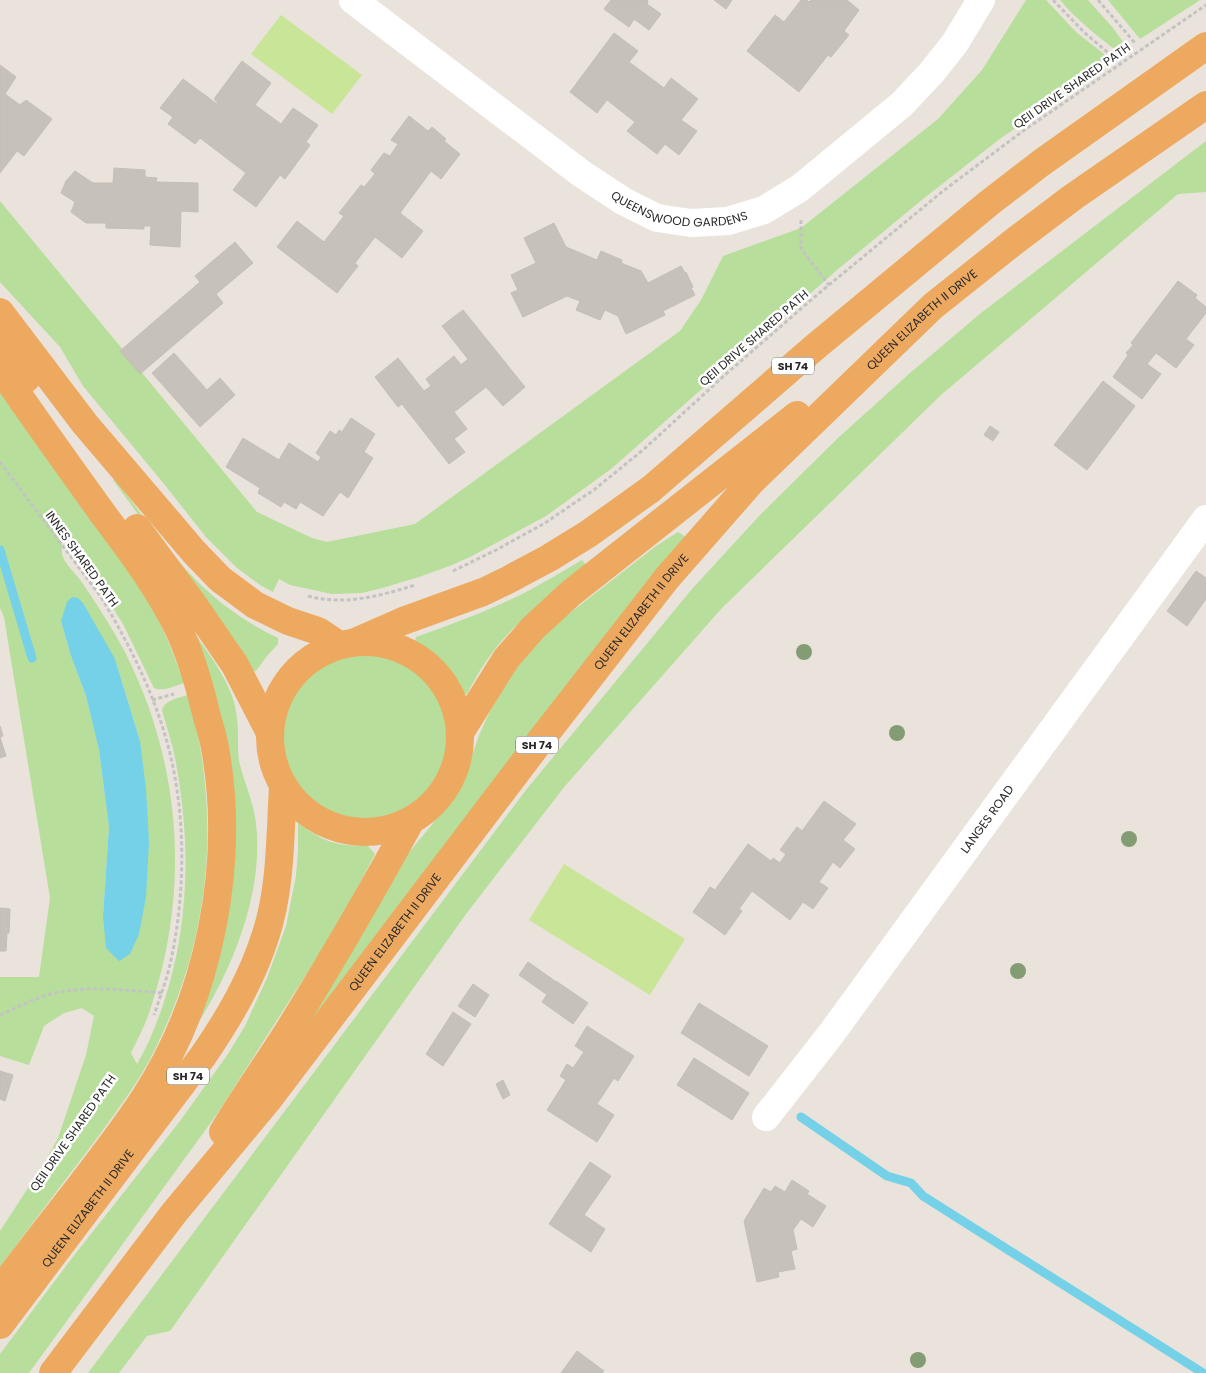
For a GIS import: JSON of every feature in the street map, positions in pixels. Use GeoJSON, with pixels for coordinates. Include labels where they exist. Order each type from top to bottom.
{"type":"FeatureCollection","features":[{"type":"Feature","properties":{"kind":"highway","name":"SH 74"},"geometry":{"type":"LineString","coordinates":[[347,643],[377,642],[398,647],[424,662],[448,689],[456,709],[460,731],[459,753],[453,774],[443,793],[428,809],[410,822],[391,829],[370,833],[350,832],[329,826],[311,817],[295,804],[274,770],[270,751],[269,731],[273,712],[280,694],[290,677],[304,663],[321,652],[483,592],[508,580],[569,546],[625,508],[674,469],[878,294],[989,203],[1040,163],[1206,46]]}},
{"type":"Feature","properties":{"kind":"highway","name":"QUEEN ELIZABETH II DRIVE"},"geometry":{"type":"LineString","coordinates":[[53,1373],[174,1212],[268,1100],[544,736],[674,571],[751,482],[932,306],[1073,196],[1204,107]]}},
{"type":"Feature","properties":{"kind":"highway","name":"SH 74"},"geometry":{"type":"LineString","coordinates":[[460,731],[506,659],[533,628],[571,593],[736,464],[932,306]]}},
{"type":"Feature","properties":{"kind":"highway"},"geometry":{"type":"LineString","coordinates":[[0,312],[86,424],[194,552],[220,579],[255,606],[288,621],[347,643]]}},
{"type":"Feature","properties":{"kind":"highway"},"geometry":{"type":"LineString","coordinates":[[0,345],[46,404],[206,622],[235,664],[269,731]]}},
{"type":"Feature","properties":{"kind":"highway"},"geometry":{"type":"LineString","coordinates":[[0,368],[145,571],[178,628],[200,686],[215,748],[222,809],[222,845],[214,923],[202,972],[171,1051],[146,1096],[113,1144],[0,1290]]}},
{"type":"Feature","properties":{"kind":"highway","name":"QUEEN ELIZABETH II DRIVE"},"geometry":{"type":"LineString","coordinates":[[0,1325],[203,1056],[227,1020],[248,982],[266,934],[275,892],[283,787]]}},
{"type":"Feature","properties":{"kind":"highway","name":"QUEEN ELIZABETH II DRIVE"},"geometry":{"type":"LineString","coordinates":[[174,1212],[241,1102],[327,969],[410,822]]}},
{"type":"Feature","properties":{"kind":"street","name":"QUEENSWOOD GARDENS"},"geometry":{"type":"LineString","coordinates":[[353,0],[582,174],[623,201],[657,218],[691,223],[728,221],[764,210],[800,188],[902,104],[926,79],[955,43],[981,0]]}},
{"type":"Feature","properties":{"kind":"street","name":"LANGES ROAD"},"geometry":{"type":"LineString","coordinates":[[766,1117],[831,1034],[1206,519]]}},
{"type":"Feature","properties":{"kind":"path"},"geometry":{"type":"LineString","coordinates":[[1053,0],[1085,33],[1120,63]]}},
{"type":"Feature","properties":{"kind":"path"},"geometry":{"type":"LineString","coordinates":[[1098,0],[1135,43]]}},
{"type":"Feature","properties":{"kind":"path","name":"QEII DRIVE SHARED PATH"},"geometry":{"type":"LineString","coordinates":[[452,571],[546,523],[595,489],[643,450],[726,374],[908,218],[987,157],[1206,5]]}},
{"type":"Feature","properties":{"kind":"path"},"geometry":{"type":"LineString","coordinates":[[801,220],[801,249],[829,285]]}},
{"type":"Feature","properties":{"kind":"path","name":"INNES SHARED PATH"},"geometry":{"type":"LineString","coordinates":[[0,462],[101,597],[132,654],[167,741],[174,771],[180,818],[181,856],[177,927],[171,961],[162,993]]}},
{"type":"Feature","properties":{"kind":"path"},"geometry":{"type":"LineString","coordinates":[[301,594],[321,599],[355,600],[384,594],[421,582]]}},
{"type":"Feature","properties":{"kind":"path"},"geometry":{"type":"LineString","coordinates":[[0,1015],[39,998],[63,992],[103,988],[162,993],[152,1019]]}},
{"type":"Feature","properties":{"kind":"green space"},"geometry":{"type":"Polygon","coordinates":[[[1026,0],[1046,0],[1076,32],[1104,54],[1107,63],[1104,68],[1001,138],[923,199],[837,270],[611,469],[546,516],[452,565],[382,588],[362,593],[332,594],[290,585],[279,579],[273,592],[237,568],[206,537],[83,386],[60,347],[0,282],[0,201],[257,512],[312,538],[327,542],[415,524],[680,331],[701,300],[723,256],[801,228],[938,119],[982,70],[1026,0]]]}},
{"type":"Feature","properties":{"kind":"green space"},"geometry":{"type":"Polygon","coordinates":[[[1060,0],[1088,0],[1113,28],[1129,50],[1121,54],[1074,15],[1060,0]]]}},
{"type":"Feature","properties":{"kind":"green space"},"geometry":{"type":"Polygon","coordinates":[[[1108,0],[1200,0],[1140,39],[1108,0]]]}},
{"type":"Feature","properties":{"kind":"green space"},"geometry":{"type":"Polygon","coordinates":[[[281,15],[362,75],[332,114],[251,54],[281,15]]]}},
{"type":"Feature","properties":{"kind":"green space"},"geometry":{"type":"Polygon","coordinates":[[[1206,141],[1206,192],[1178,194],[941,395],[722,608],[565,786],[466,914],[170,1331],[147,1336],[119,1373],[88,1373],[526,790],[692,589],[760,515],[838,438],[910,373],[981,313],[1206,141]]]}},
{"type":"Feature","properties":{"kind":"green space"},"geometry":{"type":"Polygon","coordinates":[[[0,392],[126,563],[158,619],[184,683],[165,689],[154,688],[123,624],[62,539],[64,560],[81,581],[115,634],[144,694],[158,737],[168,781],[174,826],[175,870],[172,915],[164,960],[152,1004],[131,1053],[137,1064],[152,1035],[163,1005],[179,944],[185,882],[184,820],[175,758],[162,710],[169,702],[188,695],[198,736],[207,818],[206,860],[202,901],[194,942],[183,982],[159,1041],[149,1062],[114,1115],[0,1267],[0,1231],[43,1165],[58,1138],[86,1055],[94,1016],[82,1008],[64,1013],[44,1026],[29,1065],[0,1056],[0,977],[39,977],[50,898],[4,617],[0,608],[0,392]],[[61,621],[71,656],[86,696],[99,750],[109,827],[103,916],[140,741],[115,659],[61,621]]]}},
{"type":"Feature","properties":{"kind":"green space"},"geometry":{"type":"Polygon","coordinates":[[[115,479],[164,544],[197,581],[235,613],[278,638],[278,644],[256,671],[250,672],[224,632],[113,480],[115,479]]]}},
{"type":"Feature","properties":{"kind":"green space"},"geometry":{"type":"Polygon","coordinates":[[[678,532],[686,537],[309,1027],[306,1026],[406,856],[449,804],[460,787],[490,711],[515,670],[546,634],[566,616],[656,546],[678,532]]]}},
{"type":"Feature","properties":{"kind":"green space"},"geometry":{"type":"Polygon","coordinates":[[[582,560],[588,567],[519,623],[503,639],[490,656],[467,694],[464,694],[444,664],[415,642],[416,637],[513,599],[582,560]]]}},
{"type":"Feature","properties":{"kind":"green space"},"geometry":{"type":"Polygon","coordinates":[[[197,637],[223,676],[232,697],[238,724],[239,761],[255,815],[257,850],[250,904],[233,956],[209,1005],[195,1028],[223,933],[195,639],[197,637]]]}},
{"type":"Feature","properties":{"kind":"green space"},"geometry":{"type":"Polygon","coordinates":[[[365,655],[396,661],[423,679],[441,706],[447,737],[441,768],[423,795],[396,813],[365,819],[334,813],[307,795],[289,768],[283,737],[289,706],[307,679],[334,661],[365,655]]]}},
{"type":"Feature","properties":{"kind":"green space"},"geometry":{"type":"Polygon","coordinates":[[[298,823],[315,835],[330,842],[368,846],[375,854],[339,923],[217,1114],[29,1373],[0,1373],[0,1354],[72,1258],[180,1121],[228,1054],[245,1026],[267,978],[286,926],[296,876],[298,823]]]}},
{"type":"Feature","properties":{"kind":"green space"},"geometry":{"type":"Polygon","coordinates":[[[564,864],[685,939],[650,995],[529,920],[564,864]]]}},
{"type":"Feature","properties":{"kind":"water"},"geometry":{"type":"Polygon","coordinates":[[[72,597],[78,598],[83,603],[115,659],[140,741],[146,789],[149,842],[146,897],[139,934],[130,954],[119,961],[106,948],[103,916],[109,827],[99,750],[86,696],[71,656],[61,621],[67,602],[72,597]]]}},
{"type":"Feature","properties":{"kind":"building"},"geometry":{"type":"Polygon","coordinates":[[[611,0],[647,0],[647,4],[661,14],[649,30],[634,19],[629,27],[604,9],[611,0]]]}},
{"type":"Feature","properties":{"kind":"building"},"geometry":{"type":"Polygon","coordinates":[[[714,0],[732,0],[726,9],[714,0]]]}},
{"type":"Feature","properties":{"kind":"building"},"geometry":{"type":"Polygon","coordinates":[[[801,0],[809,2],[811,0],[847,0],[859,10],[844,31],[849,35],[831,57],[828,55],[799,92],[747,51],[775,15],[784,22],[801,0]]]}},
{"type":"Feature","properties":{"kind":"building"},"geometry":{"type":"Polygon","coordinates":[[[614,33],[638,51],[629,62],[664,88],[671,78],[698,99],[681,120],[697,131],[679,155],[665,144],[657,154],[627,131],[635,122],[607,100],[597,113],[570,92],[614,33]]]}},
{"type":"Feature","properties":{"kind":"building"},"geometry":{"type":"Polygon","coordinates":[[[242,61],[271,83],[255,105],[281,124],[293,108],[318,125],[306,142],[310,145],[285,179],[280,175],[256,207],[233,190],[246,173],[200,138],[195,144],[168,124],[173,117],[160,108],[183,79],[217,104],[214,99],[242,61]]]}},
{"type":"Feature","properties":{"kind":"building"},"geometry":{"type":"Polygon","coordinates":[[[0,65],[16,77],[5,94],[20,105],[26,100],[52,119],[24,156],[17,151],[0,173],[0,65]]]}},
{"type":"Feature","properties":{"kind":"building"},"geometry":{"type":"Polygon","coordinates":[[[409,116],[428,131],[432,127],[446,139],[444,141],[460,154],[441,179],[431,171],[400,213],[423,231],[402,258],[375,237],[355,263],[358,266],[337,293],[277,247],[297,221],[324,242],[344,216],[339,213],[361,185],[364,187],[375,174],[371,170],[384,153],[390,156],[398,144],[391,140],[409,116]]]}},
{"type":"Feature","properties":{"kind":"building"},"geometry":{"type":"Polygon","coordinates":[[[114,168],[145,170],[145,177],[157,178],[156,182],[198,183],[198,212],[181,211],[180,247],[150,245],[151,226],[144,226],[144,229],[106,228],[106,223],[86,223],[71,212],[75,202],[61,193],[66,181],[75,171],[93,183],[113,183],[114,168]]]}},
{"type":"Feature","properties":{"kind":"building"},"geometry":{"type":"Polygon","coordinates":[[[554,223],[566,247],[597,260],[601,251],[622,260],[621,263],[641,271],[648,283],[681,266],[686,272],[695,295],[663,311],[665,315],[626,334],[618,316],[605,310],[600,320],[576,310],[580,301],[567,296],[523,317],[511,293],[518,290],[511,275],[536,263],[524,238],[554,223]]]}},
{"type":"Feature","properties":{"kind":"building"},"geometry":{"type":"Polygon","coordinates":[[[235,242],[253,263],[216,294],[223,303],[140,374],[120,351],[200,282],[195,276],[235,242]]]}},
{"type":"Feature","properties":{"kind":"building"},"geometry":{"type":"Polygon","coordinates":[[[1178,281],[1197,295],[1195,298],[1206,307],[1206,313],[1186,339],[1194,345],[1176,368],[1156,353],[1147,364],[1161,374],[1142,399],[1113,377],[1128,355],[1126,353],[1133,345],[1131,343],[1178,281]]]}},
{"type":"Feature","properties":{"kind":"building"},"geometry":{"type":"Polygon","coordinates":[[[463,310],[525,387],[503,406],[486,387],[454,412],[467,429],[454,439],[465,452],[449,464],[402,404],[398,407],[375,377],[398,358],[424,391],[431,386],[426,379],[454,356],[461,365],[468,359],[442,326],[463,310]]]}},
{"type":"Feature","properties":{"kind":"building"},"geometry":{"type":"Polygon","coordinates":[[[174,353],[207,390],[220,378],[235,395],[200,427],[152,373],[174,353]]]}},
{"type":"Feature","properties":{"kind":"building"},"geometry":{"type":"Polygon","coordinates":[[[1103,381],[1135,406],[1087,470],[1054,445],[1103,381]]]}},
{"type":"Feature","properties":{"kind":"building"},"geometry":{"type":"Polygon","coordinates":[[[351,418],[375,434],[364,452],[373,458],[348,498],[340,492],[323,516],[300,502],[296,509],[284,502],[281,507],[258,493],[260,488],[226,467],[243,438],[279,460],[289,443],[318,462],[321,457],[316,453],[330,431],[336,435],[339,430],[342,432],[351,418]]]}},
{"type":"Feature","properties":{"kind":"building"},"geometry":{"type":"Polygon","coordinates":[[[990,426],[999,432],[993,441],[984,435],[990,426]]]}},
{"type":"Feature","properties":{"kind":"building"},"geometry":{"type":"Polygon","coordinates":[[[1196,571],[1206,578],[1206,599],[1187,626],[1167,611],[1196,571]]]}},
{"type":"Feature","properties":{"kind":"building"},"geometry":{"type":"Polygon","coordinates":[[[0,726],[3,736],[0,737],[0,726]]]}},
{"type":"Feature","properties":{"kind":"building"},"geometry":{"type":"Polygon","coordinates":[[[0,737],[6,756],[0,758],[0,737]]]}},
{"type":"Feature","properties":{"kind":"building"},"geometry":{"type":"Polygon","coordinates":[[[824,801],[856,824],[843,840],[855,849],[840,868],[833,862],[819,882],[828,888],[813,909],[803,902],[790,920],[752,891],[739,909],[742,911],[725,935],[693,912],[710,887],[715,890],[748,844],[771,861],[773,858],[780,863],[786,854],[780,850],[797,827],[802,831],[824,801]]]}},
{"type":"Feature","properties":{"kind":"building"},"geometry":{"type":"Polygon","coordinates":[[[0,908],[10,909],[6,951],[0,951],[0,908]]]}},
{"type":"Feature","properties":{"kind":"building"},"geometry":{"type":"Polygon","coordinates":[[[528,962],[555,981],[546,994],[519,975],[528,962]]]}},
{"type":"Feature","properties":{"kind":"building"},"geometry":{"type":"Polygon","coordinates":[[[556,981],[588,1003],[573,1024],[542,1002],[556,981]]]}},
{"type":"Feature","properties":{"kind":"building"},"geometry":{"type":"Polygon","coordinates":[[[473,984],[489,995],[475,1017],[458,1006],[473,984]]]}},
{"type":"Feature","properties":{"kind":"building"},"geometry":{"type":"Polygon","coordinates":[[[699,1003],[768,1046],[749,1076],[681,1033],[699,1003]]]}},
{"type":"Feature","properties":{"kind":"building"},"geometry":{"type":"Polygon","coordinates":[[[453,1012],[471,1024],[443,1066],[426,1054],[453,1012]]]}},
{"type":"Feature","properties":{"kind":"building"},"geometry":{"type":"Polygon","coordinates":[[[587,1026],[634,1056],[618,1081],[614,1078],[597,1104],[614,1115],[597,1142],[547,1110],[566,1080],[560,1076],[567,1064],[573,1068],[584,1052],[575,1046],[587,1026]]]}},
{"type":"Feature","properties":{"kind":"building"},"geometry":{"type":"Polygon","coordinates":[[[694,1058],[749,1093],[732,1120],[677,1085],[694,1058]]]}},
{"type":"Feature","properties":{"kind":"building"},"geometry":{"type":"Polygon","coordinates":[[[0,1071],[13,1075],[5,1101],[0,1099],[0,1071]]]}},
{"type":"Feature","properties":{"kind":"building"},"geometry":{"type":"Polygon","coordinates":[[[503,1080],[510,1095],[503,1099],[496,1084],[503,1080]]]}},
{"type":"Feature","properties":{"kind":"building"},"geometry":{"type":"Polygon","coordinates":[[[590,1162],[611,1176],[584,1215],[605,1229],[591,1252],[549,1224],[590,1162]]]}},
{"type":"Feature","properties":{"kind":"building"},"geometry":{"type":"Polygon","coordinates":[[[792,1180],[809,1191],[807,1194],[826,1206],[813,1227],[801,1219],[793,1230],[797,1249],[791,1251],[795,1269],[778,1272],[779,1277],[757,1282],[744,1221],[764,1188],[771,1192],[775,1186],[785,1192],[792,1180]]]}},
{"type":"Feature","properties":{"kind":"building"},"geometry":{"type":"Polygon","coordinates":[[[577,1351],[604,1371],[602,1373],[561,1373],[577,1351]]]}},
{"type":"Feature","properties":{"kind":"waterway"},"geometry":{"type":"LineString","coordinates":[[0,550],[32,658]]}},
{"type":"Feature","properties":{"kind":"waterway"},"geometry":{"type":"LineString","coordinates":[[801,1117],[887,1176],[911,1183],[923,1196],[1203,1373]]}}]}
